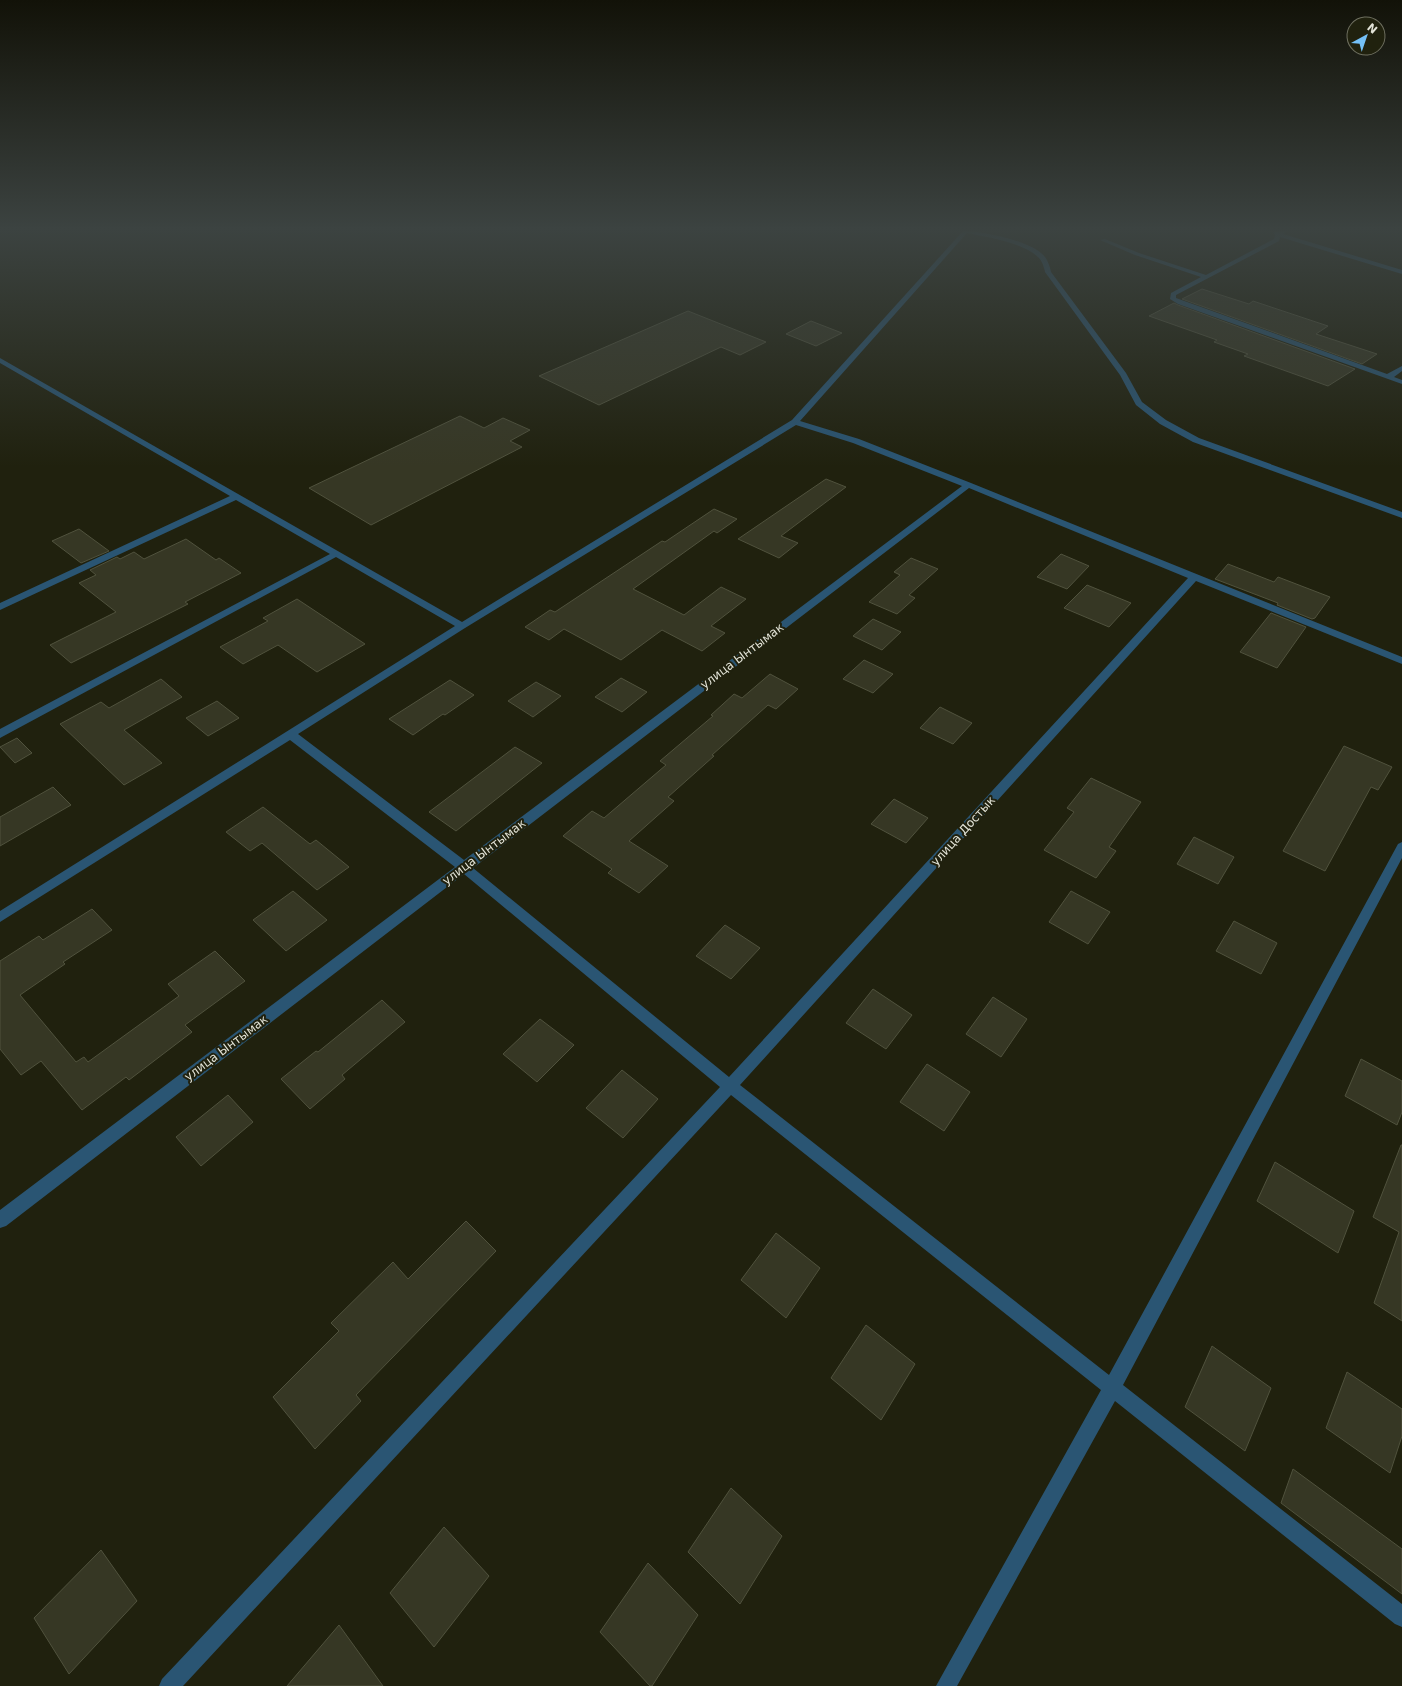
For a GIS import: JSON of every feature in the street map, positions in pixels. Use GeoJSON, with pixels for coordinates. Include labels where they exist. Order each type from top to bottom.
{"type":"FeatureCollection","features":[{"type":"Feature","properties":{"kind":"street"},"geometry":{"type":"LineString","coordinates":[[0,917],[462,626],[795,422],[896,310]]}},
{"type":"Feature","properties":{"kind":"street"},"geometry":{"type":"LineString","coordinates":[[1075,310],[1123,375],[1139,403],[1163,422],[1196,440],[1402,515]]}},
{"type":"Feature","properties":{"kind":"street"},"geometry":{"type":"LineString","coordinates":[[1199,310],[1402,382]]}},
{"type":"Feature","properties":{"kind":"street"},"geometry":{"type":"LineString","coordinates":[[0,360],[462,626]]}},
{"type":"Feature","properties":{"kind":"street"},"geometry":{"type":"LineString","coordinates":[[1388,377],[1402,368]]}},
{"type":"Feature","properties":{"kind":"street"},"geometry":{"type":"LineString","coordinates":[[795,422],[856,441],[968,485],[1402,661]]}},
{"type":"Feature","properties":{"kind":"street","name":"улица Ынтымак"},"geometry":{"type":"LineString","coordinates":[[0,1220],[968,485]]}},
{"type":"Feature","properties":{"kind":"street"},"geometry":{"type":"LineString","coordinates":[[0,607],[237,496]]}},
{"type":"Feature","properties":{"kind":"street"},"geometry":{"type":"LineString","coordinates":[[0,734],[336,554]]}},
{"type":"Feature","properties":{"kind":"street","name":"улица Достык"},"geometry":{"type":"LineString","coordinates":[[169,1686],[730,1086],[1195,576]]}},
{"type":"Feature","properties":{"kind":"street"},"geometry":{"type":"LineString","coordinates":[[290,734],[464,867],[730,1086],[1402,1617]]}},
{"type":"Feature","properties":{"kind":"street"},"geometry":{"type":"LineString","coordinates":[[946,1686],[1112,1388],[1402,847]]}},
{"type":"Feature","properties":{"kind":"building"},"geometry":{"type":"Polygon","coordinates":[[[1161,310],[1191,310],[1355,369],[1328,386],[1244,356],[1248,354],[1214,342],[1217,340],[1149,316],[1161,310]]]}},
{"type":"Feature","properties":{"kind":"building"},"geometry":{"type":"Polygon","coordinates":[[[1212,310],[1279,310],[1328,326],[1316,334],[1377,354],[1362,364],[1212,310]]]}},
{"type":"Feature","properties":{"kind":"building"},"geometry":{"type":"Polygon","coordinates":[[[688,311],[766,342],[740,355],[721,347],[599,405],[539,376],[688,311]]]}},
{"type":"Feature","properties":{"kind":"building"},"geometry":{"type":"Polygon","coordinates":[[[811,321],[842,333],[816,346],[786,334],[811,321]]]}},
{"type":"Feature","properties":{"kind":"building"},"geometry":{"type":"Polygon","coordinates":[[[460,416],[484,428],[503,418],[530,430],[510,441],[522,447],[371,525],[309,488],[460,416]]]}},
{"type":"Feature","properties":{"kind":"building"},"geometry":{"type":"Polygon","coordinates":[[[826,479],[846,487],[781,536],[798,543],[779,558],[738,539],[826,479]]]}},
{"type":"Feature","properties":{"kind":"building"},"geometry":{"type":"Polygon","coordinates":[[[714,509],[737,519],[717,533],[714,531],[633,589],[684,615],[721,587],[746,599],[711,626],[725,633],[702,651],[662,630],[621,660],[564,629],[549,640],[525,627],[550,610],[555,612],[662,541],[665,542],[714,509]]]}},
{"type":"Feature","properties":{"kind":"building"},"geometry":{"type":"Polygon","coordinates":[[[79,529],[109,551],[81,563],[52,541],[79,529]]]}},
{"type":"Feature","properties":{"kind":"building"},"geometry":{"type":"Polygon","coordinates":[[[186,539],[216,560],[219,558],[241,573],[185,602],[188,604],[71,663],[50,645],[116,612],[79,583],[96,575],[90,570],[117,557],[120,559],[134,552],[144,559],[186,539]]]}},
{"type":"Feature","properties":{"kind":"building"},"geometry":{"type":"Polygon","coordinates":[[[1061,554],[1089,566],[1067,589],[1037,577],[1061,554]]]}},
{"type":"Feature","properties":{"kind":"building"},"geometry":{"type":"Polygon","coordinates":[[[911,558],[938,569],[909,595],[915,598],[897,614],[869,602],[900,575],[894,572],[911,558]]]}},
{"type":"Feature","properties":{"kind":"building"},"geometry":{"type":"Polygon","coordinates":[[[1228,564],[1274,582],[1278,577],[1330,597],[1315,618],[1312,619],[1277,605],[1278,603],[1215,579],[1228,564]]]}},
{"type":"Feature","properties":{"kind":"building"},"geometry":{"type":"Polygon","coordinates":[[[1087,585],[1131,603],[1109,627],[1064,608],[1087,585]]]}},
{"type":"Feature","properties":{"kind":"building"},"geometry":{"type":"Polygon","coordinates":[[[297,599],[365,644],[317,672],[278,645],[243,664],[220,647],[268,621],[263,618],[297,599]]]}},
{"type":"Feature","properties":{"kind":"building"},"geometry":{"type":"Polygon","coordinates":[[[1271,613],[1306,627],[1277,668],[1240,652],[1271,613]]]}},
{"type":"Feature","properties":{"kind":"building"},"geometry":{"type":"Polygon","coordinates":[[[873,619],[901,632],[882,650],[853,636],[873,619]]]}},
{"type":"Feature","properties":{"kind":"building"},"geometry":{"type":"Polygon","coordinates":[[[864,660],[893,674],[873,693],[843,679],[864,660]]]}},
{"type":"Feature","properties":{"kind":"building"},"geometry":{"type":"Polygon","coordinates":[[[770,674],[798,689],[776,709],[768,705],[712,755],[714,756],[668,797],[674,801],[629,841],[668,866],[639,893],[608,873],[612,869],[563,836],[592,811],[604,818],[666,765],[660,761],[713,716],[711,715],[734,694],[742,698],[770,674]]]}},
{"type":"Feature","properties":{"kind":"building"},"geometry":{"type":"Polygon","coordinates":[[[621,678],[647,692],[622,712],[595,697],[621,678]]]}},
{"type":"Feature","properties":{"kind":"building"},"geometry":{"type":"Polygon","coordinates":[[[161,679],[182,697],[124,730],[162,763],[124,785],[60,724],[101,702],[109,708],[161,679]]]}},
{"type":"Feature","properties":{"kind":"building"},"geometry":{"type":"Polygon","coordinates":[[[450,680],[474,695],[413,735],[389,719],[450,680]]]}},
{"type":"Feature","properties":{"kind":"building"},"geometry":{"type":"Polygon","coordinates":[[[536,682],[561,696],[533,717],[508,701],[536,682]]]}},
{"type":"Feature","properties":{"kind":"building"},"geometry":{"type":"Polygon","coordinates":[[[217,701],[239,718],[208,736],[186,718],[217,701]]]}},
{"type":"Feature","properties":{"kind":"building"},"geometry":{"type":"Polygon","coordinates":[[[940,707],[972,723],[953,744],[920,728],[940,707]]]}},
{"type":"Feature","properties":{"kind":"building"},"geometry":{"type":"Polygon","coordinates":[[[17,738],[32,753],[15,763],[0,747],[17,738]]]}},
{"type":"Feature","properties":{"kind":"building"},"geometry":{"type":"Polygon","coordinates":[[[1344,746],[1392,767],[1378,790],[1371,787],[1325,871],[1283,851],[1344,746]]]}},
{"type":"Feature","properties":{"kind":"building"},"geometry":{"type":"Polygon","coordinates":[[[515,747],[542,763],[456,831],[429,812],[515,747]]]}},
{"type":"Feature","properties":{"kind":"building"},"geometry":{"type":"Polygon","coordinates":[[[1091,778],[1141,802],[1109,847],[1116,851],[1096,878],[1044,850],[1074,812],[1067,808],[1091,778]]]}},
{"type":"Feature","properties":{"kind":"building"},"geometry":{"type":"Polygon","coordinates":[[[53,787],[71,805],[0,846],[0,817],[53,787]]]}},
{"type":"Feature","properties":{"kind":"building"},"geometry":{"type":"Polygon","coordinates":[[[894,799],[928,818],[906,843],[871,824],[894,799]]]}},
{"type":"Feature","properties":{"kind":"building"},"geometry":{"type":"Polygon","coordinates":[[[263,807],[310,844],[316,840],[349,867],[317,890],[262,843],[250,851],[226,832],[263,807]]]}},
{"type":"Feature","properties":{"kind":"building"},"geometry":{"type":"Polygon","coordinates":[[[1194,837],[1234,857],[1218,884],[1177,864],[1194,837]]]}},
{"type":"Feature","properties":{"kind":"building"},"geometry":{"type":"Polygon","coordinates":[[[293,891],[327,920],[286,951],[253,920],[293,891]]]}},
{"type":"Feature","properties":{"kind":"building"},"geometry":{"type":"Polygon","coordinates":[[[1071,891],[1110,912],[1088,944],[1049,922],[1071,891]]]}},
{"type":"Feature","properties":{"kind":"building"},"geometry":{"type":"Polygon","coordinates":[[[92,909],[112,930],[63,962],[65,964],[20,995],[76,1062],[84,1057],[88,1062],[179,996],[168,984],[215,951],[245,981],[185,1025],[192,1032],[129,1080],[126,1077],[82,1110],[41,1061],[21,1075],[0,1049],[0,961],[39,936],[43,940],[92,909]]]}},
{"type":"Feature","properties":{"kind":"building"},"geometry":{"type":"Polygon","coordinates":[[[1234,921],[1277,943],[1261,974],[1216,951],[1234,921]]]}},
{"type":"Feature","properties":{"kind":"building"},"geometry":{"type":"Polygon","coordinates":[[[725,925],[760,948],[731,979],[696,956],[725,925]]]}},
{"type":"Feature","properties":{"kind":"building"},"geometry":{"type":"Polygon","coordinates":[[[873,989],[912,1015],[886,1049],[846,1023],[873,989]]]}},
{"type":"Feature","properties":{"kind":"building"},"geometry":{"type":"Polygon","coordinates":[[[993,997],[1027,1019],[1001,1057],[966,1034],[993,997]]]}},
{"type":"Feature","properties":{"kind":"building"},"geometry":{"type":"Polygon","coordinates":[[[382,1000],[405,1022],[342,1075],[345,1079],[310,1109],[281,1079],[316,1051],[318,1052],[382,1000]]]}},
{"type":"Feature","properties":{"kind":"building"},"geometry":{"type":"Polygon","coordinates":[[[540,1019],[574,1045],[537,1082],[503,1054],[540,1019]]]}},
{"type":"Feature","properties":{"kind":"building"},"geometry":{"type":"Polygon","coordinates":[[[1361,1059],[1402,1081],[1402,1112],[1397,1125],[1345,1096],[1361,1059]]]}},
{"type":"Feature","properties":{"kind":"building"},"geometry":{"type":"Polygon","coordinates":[[[927,1064],[970,1092],[944,1131],[900,1102],[927,1064]]]}},
{"type":"Feature","properties":{"kind":"building"},"geometry":{"type":"Polygon","coordinates":[[[622,1070],[658,1099],[623,1138],[586,1108],[622,1070]]]}},
{"type":"Feature","properties":{"kind":"building"},"geometry":{"type":"Polygon","coordinates":[[[228,1095],[253,1122],[201,1166],[176,1137],[228,1095]]]}},
{"type":"Feature","properties":{"kind":"building"},"geometry":{"type":"Polygon","coordinates":[[[1401,1145],[1402,1321],[1374,1303],[1399,1232],[1373,1217],[1401,1145]]]}},
{"type":"Feature","properties":{"kind":"building"},"geometry":{"type":"Polygon","coordinates":[[[1275,1162],[1354,1211],[1338,1253],[1257,1201],[1275,1162]]]}},
{"type":"Feature","properties":{"kind":"building"},"geometry":{"type":"Polygon","coordinates":[[[466,1221],[496,1251],[356,1395],[361,1401],[315,1449],[273,1397],[339,1331],[331,1323],[393,1262],[408,1279],[466,1221]]]}},
{"type":"Feature","properties":{"kind":"building"},"geometry":{"type":"Polygon","coordinates":[[[776,1233],[820,1268],[786,1318],[741,1280],[776,1233]]]}},
{"type":"Feature","properties":{"kind":"building"},"geometry":{"type":"Polygon","coordinates":[[[866,1325],[915,1364],[881,1420],[831,1378],[866,1325]]]}},
{"type":"Feature","properties":{"kind":"building"},"geometry":{"type":"Polygon","coordinates":[[[1212,1346],[1271,1388],[1245,1451],[1185,1407],[1212,1346]]]}},
{"type":"Feature","properties":{"kind":"building"},"geometry":{"type":"Polygon","coordinates":[[[1347,1372],[1402,1409],[1402,1436],[1390,1473],[1326,1428],[1347,1372]]]}},
{"type":"Feature","properties":{"kind":"building"},"geometry":{"type":"Polygon","coordinates":[[[1293,1469],[1402,1549],[1402,1594],[1281,1503],[1293,1469]]]}},
{"type":"Feature","properties":{"kind":"building"},"geometry":{"type":"Polygon","coordinates":[[[731,1488],[782,1536],[740,1604],[688,1552],[731,1488]]]}},
{"type":"Feature","properties":{"kind":"building"},"geometry":{"type":"Polygon","coordinates":[[[444,1527],[489,1576],[434,1647],[390,1593],[444,1527]]]}},
{"type":"Feature","properties":{"kind":"building"},"geometry":{"type":"Polygon","coordinates":[[[101,1550],[137,1601],[69,1674],[34,1618],[101,1550]]]}},
{"type":"Feature","properties":{"kind":"building"},"geometry":{"type":"Polygon","coordinates":[[[648,1563],[698,1615],[652,1686],[650,1686],[600,1632],[648,1563]]]}},
{"type":"Feature","properties":{"kind":"building"},"geometry":{"type":"Polygon","coordinates":[[[339,1625],[383,1686],[287,1686],[339,1625]]]}}]}
